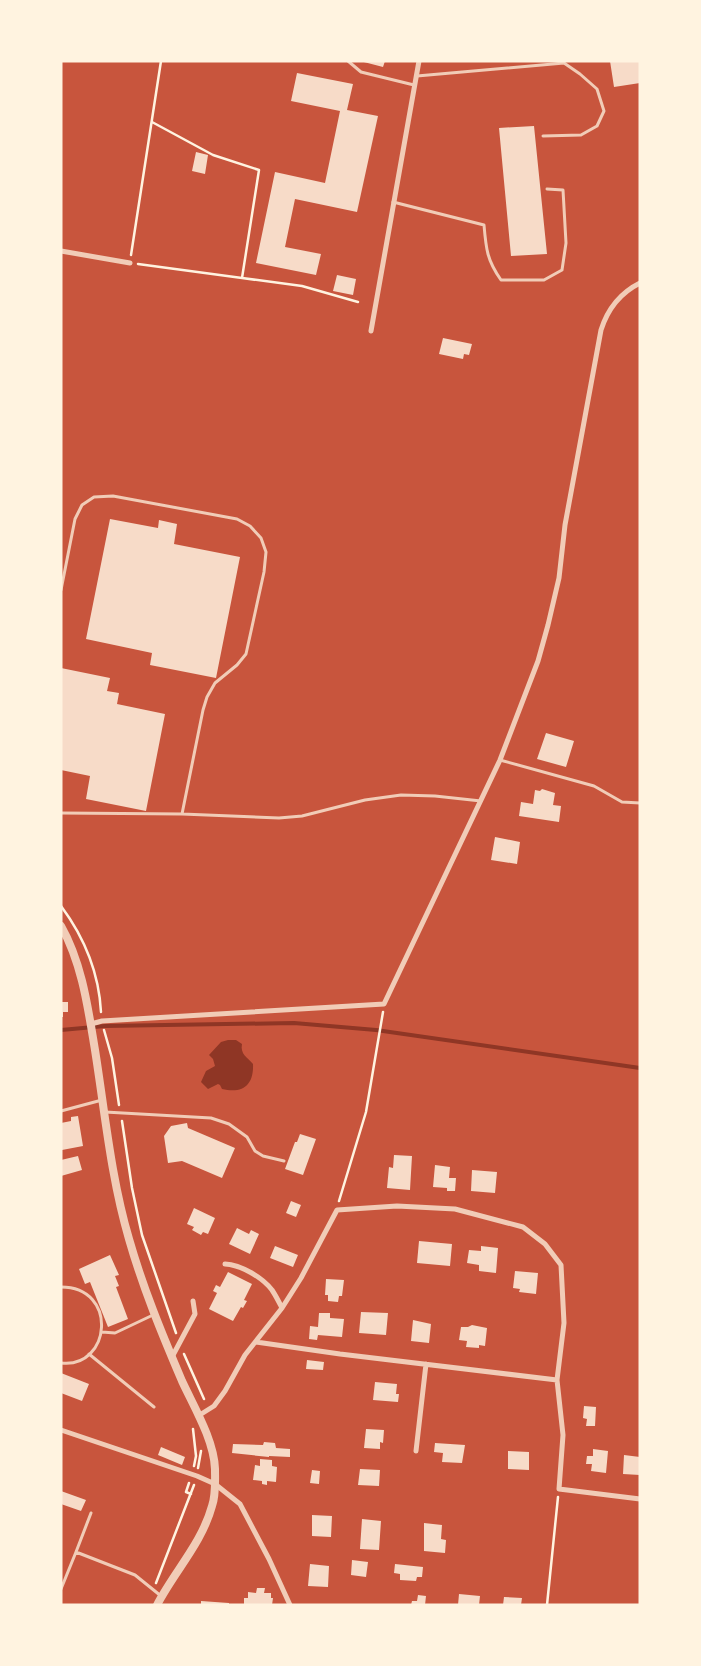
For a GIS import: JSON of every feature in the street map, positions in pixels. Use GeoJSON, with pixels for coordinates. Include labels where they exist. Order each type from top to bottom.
{"type":"FeatureCollection","features":[{"type":"Feature","properties":{"kind":"street"},"geometry":{"type":"LineString","coordinates":[[371,331],[419,61]]}},
{"type":"Feature","properties":{"kind":"street"},"geometry":{"type":"LineString","coordinates":[[61,251],[130,263]]}},
{"type":"Feature","properties":{"kind":"street"},"geometry":{"type":"LineString","coordinates":[[91,1027],[102,1021],[384,1004],[500,760],[538,661],[559,578],[565,525],[601,330],[610,309],[618,298],[640,283]]}},
{"type":"Feature","properties":{"kind":"street"},"geometry":{"type":"LineString","coordinates":[[61,926],[69,940],[78,964],[91,1027],[117,1187],[129,1239],[154,1315],[209,1440],[213,1454],[215,1484],[213,1505],[199,1538],[157,1605]]}},
{"type":"Feature","properties":{"kind":"street"},"geometry":{"type":"LineString","coordinates":[[198,1416],[214,1406],[225,1391],[245,1355],[282,1308],[301,1278],[337,1210],[397,1206],[455,1209],[523,1227],[545,1244],[561,1265],[564,1323],[557,1380],[563,1435],[559,1489],[640,1499]]}},
{"type":"Feature","properties":{"kind":"street"},"geometry":{"type":"LineString","coordinates":[[225,1264],[234,1265],[261,1279],[272,1290],[282,1308]]}},
{"type":"Feature","properties":{"kind":"street"},"geometry":{"type":"LineString","coordinates":[[172,1357],[195,1314],[193,1301]]}},
{"type":"Feature","properties":{"kind":"street"},"geometry":{"type":"LineString","coordinates":[[256,1342],[557,1380]]}},
{"type":"Feature","properties":{"kind":"street"},"geometry":{"type":"LineString","coordinates":[[416,1451],[426,1364]]}},
{"type":"Feature","properties":{"kind":"street"},"geometry":{"type":"LineString","coordinates":[[61,1430],[215,1484],[240,1504],[269,1559],[290,1605]]}},
{"type":"Feature","properties":{"kind":"lane"},"geometry":{"type":"LineString","coordinates":[[348,61],[361,72],[414,84]]}},
{"type":"Feature","properties":{"kind":"lane"},"geometry":{"type":"LineString","coordinates":[[416,76],[564,63],[596,89],[604,111],[598,126],[581,135],[543,136]]}},
{"type":"Feature","properties":{"kind":"lane"},"geometry":{"type":"LineString","coordinates":[[393,202],[484,225],[486,245],[491,264],[501,280],[544,280],[562,270],[566,243],[562,190],[547,189]]}},
{"type":"Feature","properties":{"kind":"lane"},"geometry":{"type":"LineString","coordinates":[[61,590],[75,519],[82,505],[94,497],[113,496],[236,519],[250,526],[261,538],[266,552],[264,572],[246,654],[237,665],[215,683],[207,696],[182,814]]}},
{"type":"Feature","properties":{"kind":"lane"},"geometry":{"type":"LineString","coordinates":[[500,760],[594,786],[622,802],[640,803]]}},
{"type":"Feature","properties":{"kind":"lane"},"geometry":{"type":"LineString","coordinates":[[61,813],[182,814],[279,818],[302,816],[365,800],[401,794],[480,800]]}},
{"type":"Feature","properties":{"kind":"lane"},"geometry":{"type":"LineString","coordinates":[[61,1110],[103,1100]]}},
{"type":"Feature","properties":{"kind":"lane"},"geometry":{"type":"LineString","coordinates":[[105,1112],[211,1118],[229,1124],[246,1137],[255,1151],[263,1156],[284,1161]]}},
{"type":"Feature","properties":{"kind":"lane"},"geometry":{"type":"LineString","coordinates":[[61,1287],[70,1287],[82,1291],[92,1298],[99,1308],[102,1320],[102,1332],[97,1344],[89,1354],[78,1361],[61,1363]]}},
{"type":"Feature","properties":{"kind":"lane"},"geometry":{"type":"LineString","coordinates":[[102,1332],[115,1333],[154,1315]]}},
{"type":"Feature","properties":{"kind":"lane"},"geometry":{"type":"LineString","coordinates":[[89,1354],[154,1407]]}},
{"type":"Feature","properties":{"kind":"lane"},"geometry":{"type":"LineString","coordinates":[[61,1589],[91,1513]]}},
{"type":"Feature","properties":{"kind":"lane"},"geometry":{"type":"LineString","coordinates":[[76,1552],[135,1575],[161,1597]]}},
{"type":"Feature","properties":{"kind":"path"},"geometry":{"type":"LineString","coordinates":[[161,61],[130,263],[302,286],[358,302]]}},
{"type":"Feature","properties":{"kind":"path"},"geometry":{"type":"LineString","coordinates":[[152,122],[213,155],[259,170],[242,278]]}},
{"type":"Feature","properties":{"kind":"path"},"geometry":{"type":"LineString","coordinates":[[337,1210],[366,1112],[384,1004]]}},
{"type":"Feature","properties":{"kind":"path"},"geometry":{"type":"LineString","coordinates":[[104,1032],[112,1058],[132,1188],[142,1235],[180,1343],[209,1410]]}},
{"type":"Feature","properties":{"kind":"path"},"geometry":{"type":"LineString","coordinates":[[548,1605],[559,1489]]}},
{"type":"Feature","properties":{"kind":"path"},"geometry":{"type":"LineString","coordinates":[[153,1590],[191,1494],[186,1492]]}},
{"type":"Feature","properties":{"kind":"shaded area"},"geometry":{"type":"Polygon","coordinates":[[[236,1040],[242,1044],[243,1053],[253,1064],[252,1077],[246,1086],[241,1089],[222,1089],[218,1084],[208,1089],[201,1082],[206,1071],[215,1066],[213,1059],[209,1055],[221,1042],[236,1040]]]}},
{"type":"Feature","properties":{"kind":"building"},"geometry":{"type":"Polygon","coordinates":[[[360,61],[385,61],[383,67],[360,61]]]}},
{"type":"Feature","properties":{"kind":"building"},"geometry":{"type":"Polygon","coordinates":[[[610,61],[639,61],[640,83],[614,87],[610,61]]]}},
{"type":"Feature","properties":{"kind":"building"},"geometry":{"type":"Polygon","coordinates":[[[297,73],[353,84],[347,110],[378,116],[357,212],[295,199],[285,247],[321,254],[316,275],[256,263],[275,172],[325,183],[340,111],[291,101],[297,73]]]}},
{"type":"Feature","properties":{"kind":"building"},"geometry":{"type":"Polygon","coordinates":[[[534,126],[547,254],[511,256],[499,128],[534,126]]]}},
{"type":"Feature","properties":{"kind":"building"},"geometry":{"type":"Polygon","coordinates":[[[196,152],[208,155],[205,174],[192,171],[196,152]]]}},
{"type":"Feature","properties":{"kind":"building"},"geometry":{"type":"Polygon","coordinates":[[[337,275],[356,279],[353,295],[333,291],[337,275]]]}},
{"type":"Feature","properties":{"kind":"building"},"geometry":{"type":"Polygon","coordinates":[[[443,338],[472,344],[469,355],[464,354],[463,359],[439,354],[443,338]]]}},
{"type":"Feature","properties":{"kind":"building"},"geometry":{"type":"Polygon","coordinates":[[[110,519],[158,528],[159,520],[177,524],[174,544],[240,557],[216,678],[150,665],[152,653],[86,639],[110,519]]]}},
{"type":"Feature","properties":{"kind":"building"},"geometry":{"type":"Polygon","coordinates":[[[61,668],[110,678],[107,691],[119,693],[117,704],[165,714],[146,811],[86,799],[90,776],[61,770],[61,668]]]}},
{"type":"Feature","properties":{"kind":"building"},"geometry":{"type":"Polygon","coordinates":[[[546,733],[574,741],[566,767],[537,759],[546,733]]]}},
{"type":"Feature","properties":{"kind":"building"},"geometry":{"type":"Polygon","coordinates":[[[542,789],[555,793],[553,805],[561,806],[559,822],[519,816],[521,802],[533,804],[535,790],[540,791],[542,789]]]}},
{"type":"Feature","properties":{"kind":"building"},"geometry":{"type":"Polygon","coordinates":[[[495,837],[520,842],[517,864],[491,860],[495,837]]]}},
{"type":"Feature","properties":{"kind":"building"},"geometry":{"type":"Polygon","coordinates":[[[61,1002],[68,1002],[68,1012],[63,1012],[63,1017],[61,1017],[61,1002]]]}},
{"type":"Feature","properties":{"kind":"building"},"geometry":{"type":"Polygon","coordinates":[[[78,1116],[83,1146],[62,1150],[61,1123],[71,1121],[71,1117],[78,1116]]]}},
{"type":"Feature","properties":{"kind":"building"},"geometry":{"type":"Polygon","coordinates":[[[187,1123],[188,1128],[235,1148],[222,1178],[182,1161],[168,1163],[164,1136],[171,1126],[187,1123]]]}},
{"type":"Feature","properties":{"kind":"building"},"geometry":{"type":"Polygon","coordinates":[[[300,1134],[316,1139],[303,1175],[285,1169],[300,1134]]]}},
{"type":"Feature","properties":{"kind":"building"},"geometry":{"type":"Polygon","coordinates":[[[394,1155],[412,1156],[410,1190],[387,1188],[389,1167],[393,1168],[394,1155]]]}},
{"type":"Feature","properties":{"kind":"building"},"geometry":{"type":"Polygon","coordinates":[[[78,1156],[82,1170],[61,1176],[61,1160],[78,1156]]]}},
{"type":"Feature","properties":{"kind":"building"},"geometry":{"type":"Polygon","coordinates":[[[435,1165],[450,1167],[449,1178],[456,1178],[455,1191],[447,1191],[447,1188],[433,1187],[435,1165]]]}},
{"type":"Feature","properties":{"kind":"building"},"geometry":{"type":"Polygon","coordinates":[[[472,1170],[497,1172],[495,1193],[471,1191],[472,1170]]]}},
{"type":"Feature","properties":{"kind":"building"},"geometry":{"type":"Polygon","coordinates":[[[291,1201],[301,1205],[296,1217],[286,1213],[291,1201]]]}},
{"type":"Feature","properties":{"kind":"building"},"geometry":{"type":"Polygon","coordinates":[[[194,1208],[215,1218],[208,1234],[203,1232],[201,1235],[192,1230],[194,1227],[187,1224],[194,1208]]]}},
{"type":"Feature","properties":{"kind":"building"},"geometry":{"type":"Polygon","coordinates":[[[237,1228],[249,1234],[251,1230],[259,1234],[250,1254],[229,1244],[237,1228]]]}},
{"type":"Feature","properties":{"kind":"building"},"geometry":{"type":"Polygon","coordinates":[[[419,1241],[452,1244],[450,1266],[417,1263],[419,1241]]]}},
{"type":"Feature","properties":{"kind":"building"},"geometry":{"type":"Polygon","coordinates":[[[275,1246],[298,1255],[293,1267],[270,1258],[275,1246]]]}},
{"type":"Feature","properties":{"kind":"building"},"geometry":{"type":"Polygon","coordinates":[[[481,1246],[498,1248],[496,1273],[479,1271],[479,1265],[467,1263],[469,1250],[481,1251],[481,1246]]]}},
{"type":"Feature","properties":{"kind":"building"},"geometry":{"type":"Polygon","coordinates":[[[110,1255],[119,1275],[115,1276],[119,1286],[116,1287],[128,1319],[108,1327],[90,1282],[85,1284],[79,1269],[110,1255]]]}},
{"type":"Feature","properties":{"kind":"building"},"geometry":{"type":"Polygon","coordinates":[[[515,1271],[538,1273],[536,1294],[519,1292],[520,1289],[513,1288],[515,1271]]]}},
{"type":"Feature","properties":{"kind":"building"},"geometry":{"type":"Polygon","coordinates":[[[228,1272],[252,1284],[244,1300],[247,1301],[233,1321],[209,1309],[217,1293],[213,1291],[216,1285],[220,1287],[228,1272]]]}},
{"type":"Feature","properties":{"kind":"building"},"geometry":{"type":"Polygon","coordinates":[[[326,1279],[344,1280],[342,1296],[339,1296],[338,1302],[328,1301],[328,1295],[325,1295],[326,1279]]]}},
{"type":"Feature","properties":{"kind":"building"},"geometry":{"type":"Polygon","coordinates":[[[361,1312],[388,1313],[386,1335],[359,1333],[361,1312]]]}},
{"type":"Feature","properties":{"kind":"building"},"geometry":{"type":"Polygon","coordinates":[[[319,1313],[330,1313],[330,1318],[344,1319],[342,1337],[318,1335],[317,1340],[309,1339],[310,1326],[318,1327],[319,1313]]]}},
{"type":"Feature","properties":{"kind":"building"},"geometry":{"type":"Polygon","coordinates":[[[413,1320],[431,1324],[429,1343],[411,1341],[413,1320]]]}},
{"type":"Feature","properties":{"kind":"building"},"geometry":{"type":"Polygon","coordinates":[[[472,1325],[487,1328],[485,1346],[479,1345],[479,1348],[466,1347],[467,1341],[459,1340],[461,1327],[472,1325]]]}},
{"type":"Feature","properties":{"kind":"building"},"geometry":{"type":"Polygon","coordinates":[[[307,1360],[324,1362],[323,1370],[306,1369],[307,1360]]]}},
{"type":"Feature","properties":{"kind":"building"},"geometry":{"type":"Polygon","coordinates":[[[61,1373],[89,1384],[82,1401],[61,1393],[61,1373]]]}},
{"type":"Feature","properties":{"kind":"building"},"geometry":{"type":"Polygon","coordinates":[[[375,1382],[397,1384],[396,1394],[399,1394],[398,1402],[373,1400],[375,1382]]]}},
{"type":"Feature","properties":{"kind":"building"},"geometry":{"type":"Polygon","coordinates":[[[584,1406],[596,1407],[595,1426],[586,1426],[587,1419],[583,1418],[584,1406]]]}},
{"type":"Feature","properties":{"kind":"building"},"geometry":{"type":"Polygon","coordinates":[[[366,1429],[384,1430],[383,1443],[380,1442],[380,1449],[364,1448],[366,1429]]]}},
{"type":"Feature","properties":{"kind":"building"},"geometry":{"type":"Polygon","coordinates":[[[264,1442],[275,1443],[276,1448],[290,1449],[290,1457],[232,1453],[233,1444],[263,1445],[264,1442]]]}},
{"type":"Feature","properties":{"kind":"building"},"geometry":{"type":"Polygon","coordinates":[[[435,1443],[465,1445],[462,1463],[442,1462],[443,1453],[434,1452],[435,1443]]]}},
{"type":"Feature","properties":{"kind":"building"},"geometry":{"type":"Polygon","coordinates":[[[161,1447],[185,1457],[182,1465],[158,1455],[161,1447]]]}},
{"type":"Feature","properties":{"kind":"building"},"geometry":{"type":"Polygon","coordinates":[[[593,1449],[608,1451],[606,1473],[591,1471],[592,1464],[586,1464],[587,1456],[593,1456],[593,1449]]]}},
{"type":"Feature","properties":{"kind":"building"},"geometry":{"type":"Polygon","coordinates":[[[508,1451],[529,1452],[529,1470],[508,1469],[508,1451]]]}},
{"type":"Feature","properties":{"kind":"building"},"geometry":{"type":"Polygon","coordinates":[[[624,1455],[640,1457],[640,1475],[623,1474],[624,1455]]]}},
{"type":"Feature","properties":{"kind":"building"},"geometry":{"type":"Polygon","coordinates":[[[260,1459],[272,1460],[272,1466],[277,1467],[276,1482],[267,1481],[267,1485],[262,1484],[262,1481],[253,1480],[255,1465],[260,1466],[260,1459]]]}},
{"type":"Feature","properties":{"kind":"building"},"geometry":{"type":"Polygon","coordinates":[[[360,1469],[380,1470],[379,1486],[358,1485],[360,1469]]]}},
{"type":"Feature","properties":{"kind":"building"},"geometry":{"type":"Polygon","coordinates":[[[312,1470],[320,1471],[319,1484],[310,1483],[312,1470]]]}},
{"type":"Feature","properties":{"kind":"building"},"geometry":{"type":"Polygon","coordinates":[[[61,1491],[86,1500],[81,1511],[61,1504],[61,1491]]]}},
{"type":"Feature","properties":{"kind":"building"},"geometry":{"type":"Polygon","coordinates":[[[312,1515],[332,1516],[331,1537],[312,1536],[312,1515]]]}},
{"type":"Feature","properties":{"kind":"building"},"geometry":{"type":"Polygon","coordinates":[[[362,1519],[381,1521],[379,1550],[360,1549],[362,1519]]]}},
{"type":"Feature","properties":{"kind":"building"},"geometry":{"type":"Polygon","coordinates":[[[424,1523],[442,1525],[441,1539],[446,1540],[445,1553],[424,1551],[424,1523]]]}},
{"type":"Feature","properties":{"kind":"building"},"geometry":{"type":"Polygon","coordinates":[[[352,1560],[368,1562],[366,1577],[351,1575],[352,1560]]]}},
{"type":"Feature","properties":{"kind":"building"},"geometry":{"type":"Polygon","coordinates":[[[310,1564],[329,1566],[328,1587],[308,1586],[310,1564]]]}},
{"type":"Feature","properties":{"kind":"building"},"geometry":{"type":"Polygon","coordinates":[[[395,1564],[423,1567],[422,1577],[417,1577],[416,1581],[400,1580],[400,1574],[394,1573],[395,1564]]]}},
{"type":"Feature","properties":{"kind":"building"},"geometry":{"type":"Polygon","coordinates":[[[257,1588],[265,1588],[264,1593],[271,1593],[271,1598],[273,1598],[272,1605],[244,1605],[244,1598],[248,1598],[248,1592],[256,1593],[257,1588]]]}},
{"type":"Feature","properties":{"kind":"building"},"geometry":{"type":"Polygon","coordinates":[[[459,1594],[480,1596],[479,1605],[458,1605],[459,1594]]]}},
{"type":"Feature","properties":{"kind":"building"},"geometry":{"type":"Polygon","coordinates":[[[418,1595],[426,1596],[425,1605],[411,1605],[412,1601],[417,1601],[418,1595]]]}},
{"type":"Feature","properties":{"kind":"building"},"geometry":{"type":"Polygon","coordinates":[[[504,1597],[522,1598],[521,1605],[503,1605],[504,1597]]]}},
{"type":"Feature","properties":{"kind":"building"},"geometry":{"type":"Polygon","coordinates":[[[201,1601],[229,1603],[229,1605],[201,1605],[201,1601]]]}},
{"type":"Feature","properties":{"kind":"waterway"},"geometry":{"type":"LineString","coordinates":[[61,1030],[105,1026],[294,1023],[376,1030],[640,1068]]}}]}
